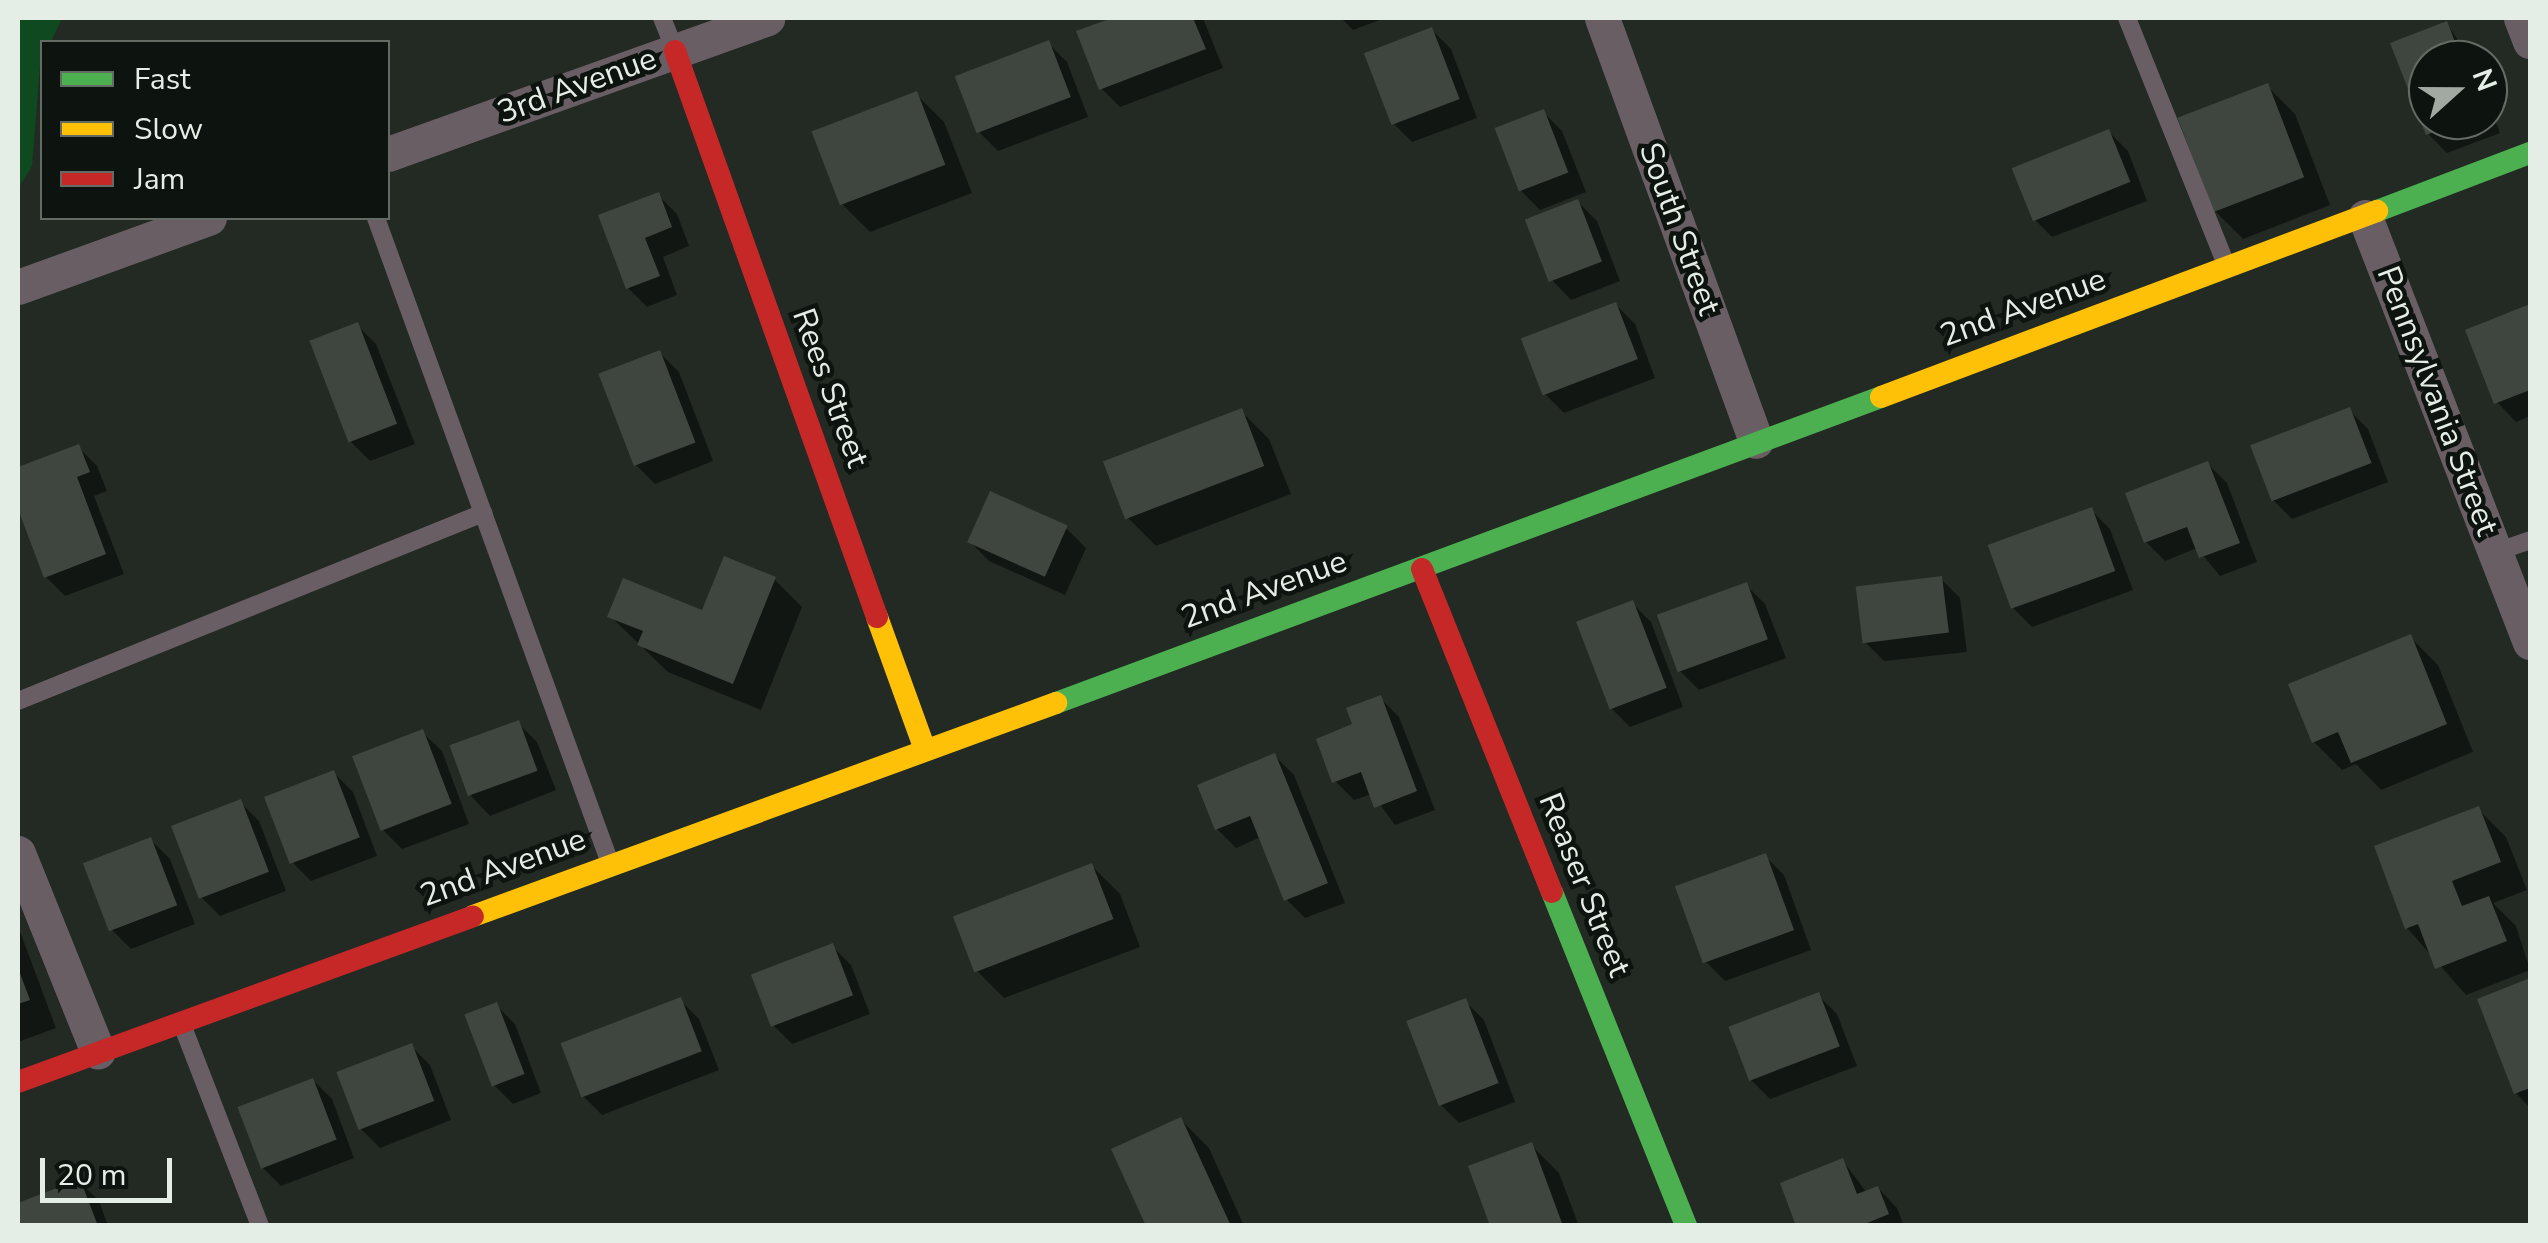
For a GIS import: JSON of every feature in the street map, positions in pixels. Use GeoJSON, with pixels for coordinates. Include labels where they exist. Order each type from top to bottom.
{"type":"FeatureCollection","features":[{"type":"Feature","properties":{"kind":"street","name":"3rd Avenue"},"geometry":{"type":"LineString","coordinates":[[390,153],[767,18]]}},
{"type":"Feature","properties":{"kind":"street","name":"South Street"},"geometry":{"type":"LineString","coordinates":[[1602,18],[1756,441]]}},
{"type":"Feature","properties":{"kind":"street"},"geometry":{"type":"LineString","coordinates":[[2521,18],[2530,42]]}},
{"type":"Feature","properties":{"kind":"street","name":"Rees Street"},"geometry":{"type":"LineString","coordinates":[[675,51],[924,748]]}},
{"type":"Feature","properties":{"kind":"street","name":"2nd Avenue"},"geometry":{"type":"LineString","coordinates":[[18,1082],[1422,568],[2530,153]]}},
{"type":"Feature","properties":{"kind":"street","name":"Pennsylvania Street"},"geometry":{"type":"LineString","coordinates":[[2365,217],[2530,642]]}},
{"type":"Feature","properties":{"kind":"street"},"geometry":{"type":"LineString","coordinates":[[18,287],[203,220]]}},
{"type":"Feature","properties":{"kind":"street","name":"Reaser Street"},"geometry":{"type":"LineString","coordinates":[[1422,568],[1686,1226]]}},
{"type":"Feature","properties":{"kind":"street"},"geometry":{"type":"LineString","coordinates":[[18,853],[98,1052]]}},
{"type":"Feature","properties":{"kind":"lane"},"geometry":{"type":"LineString","coordinates":[[662,18],[675,51]]}},
{"type":"Feature","properties":{"kind":"lane"},"geometry":{"type":"LineString","coordinates":[[2127,18],[2228,268]]}},
{"type":"Feature","properties":{"kind":"lane"},"geometry":{"type":"LineString","coordinates":[[377,220],[610,863]]}},
{"type":"Feature","properties":{"kind":"lane"},"geometry":{"type":"LineString","coordinates":[[18,700],[483,513]]}},
{"type":"Feature","properties":{"kind":"lane"},"geometry":{"type":"LineString","coordinates":[[2496,552],[2530,540]]}},
{"type":"Feature","properties":{"kind":"lane"},"geometry":{"type":"LineString","coordinates":[[180,1022],[260,1226]]}},
{"type":"Feature","properties":{"kind":"green space"},"geometry":{"type":"Polygon","coordinates":[[[18,18],[62,18],[52,40],[40,40],[32,166],[18,189],[18,18]]]}},
{"type":"Feature","properties":{"kind":"building"},"geometry":{"type":"Polygon","coordinates":[[[1112,18],[1193,18],[1206,49],[1099,90],[1076,31],[1112,18]]]}},
{"type":"Feature","properties":{"kind":"building"},"geometry":{"type":"Polygon","coordinates":[[[2447,21],[2454,40],[2408,40],[2408,89],[2390,43],[2447,21]]]}},
{"type":"Feature","properties":{"kind":"building"},"geometry":{"type":"Polygon","coordinates":[[[1432,27],[1460,99],[1391,125],[1364,53],[1432,27]]]}},
{"type":"Feature","properties":{"kind":"building"},"geometry":{"type":"Polygon","coordinates":[[[1049,40],[1071,97],[977,133],[955,76],[1049,40]]]}},
{"type":"Feature","properties":{"kind":"building"},"geometry":{"type":"Polygon","coordinates":[[[2268,83],[2304,177],[2214,212],[2177,118],[2268,83]]]}},
{"type":"Feature","properties":{"kind":"building"},"geometry":{"type":"Polygon","coordinates":[[[917,91],[945,165],[840,205],[812,131],[917,91]]]}},
{"type":"Feature","properties":{"kind":"building"},"geometry":{"type":"Polygon","coordinates":[[[1544,109],[1568,172],[1519,191],[1495,128],[1544,109]]]}},
{"type":"Feature","properties":{"kind":"building"},"geometry":{"type":"Polygon","coordinates":[[[2109,129],[2130,182],[2033,221],[2012,168],[2109,129]]]}},
{"type":"Feature","properties":{"kind":"building"},"geometry":{"type":"Polygon","coordinates":[[[659,192],[672,227],[645,238],[660,276],[626,289],[598,215],[659,192]]]}},
{"type":"Feature","properties":{"kind":"building"},"geometry":{"type":"Polygon","coordinates":[[[1578,199],[1602,262],[1549,282],[1525,219],[1578,199]]]}},
{"type":"Feature","properties":{"kind":"building"},"geometry":{"type":"Polygon","coordinates":[[[1616,302],[1638,359],[1543,396],[1521,339],[1616,302]]]}},
{"type":"Feature","properties":{"kind":"building"},"geometry":{"type":"Polygon","coordinates":[[[2530,304],[2530,390],[2494,404],[2465,330],[2530,304]]]}},
{"type":"Feature","properties":{"kind":"building"},"geometry":{"type":"Polygon","coordinates":[[[358,322],[397,424],[349,442],[309,341],[358,322]]]}},
{"type":"Feature","properties":{"kind":"building"},"geometry":{"type":"Polygon","coordinates":[[[660,350],[695,442],[634,466],[598,374],[660,350]]]}},
{"type":"Feature","properties":{"kind":"building"},"geometry":{"type":"Polygon","coordinates":[[[2350,407],[2372,463],[2272,501],[2250,445],[2350,407]]]}},
{"type":"Feature","properties":{"kind":"building"},"geometry":{"type":"Polygon","coordinates":[[[1242,408],[1264,466],[1125,519],[1103,461],[1242,408]]]}},
{"type":"Feature","properties":{"kind":"building"},"geometry":{"type":"Polygon","coordinates":[[[79,444],[90,472],[77,477],[106,554],[44,578],[18,509],[18,467],[79,444]]]}},
{"type":"Feature","properties":{"kind":"building"},"geometry":{"type":"Polygon","coordinates":[[[2208,461],[2240,543],[2199,558],[2187,527],[2144,543],[2125,493],[2208,461]]]}},
{"type":"Feature","properties":{"kind":"building"},"geometry":{"type":"Polygon","coordinates":[[[990,491],[1068,526],[1045,577],[967,542],[990,491]]]}},
{"type":"Feature","properties":{"kind":"building"},"geometry":{"type":"Polygon","coordinates":[[[2092,507],[2115,571],[2011,609],[1988,545],[2092,507]]]}},
{"type":"Feature","properties":{"kind":"building"},"geometry":{"type":"Polygon","coordinates":[[[724,556],[776,577],[733,684],[637,645],[643,631],[607,617],[623,578],[702,610],[724,556]]]}},
{"type":"Feature","properties":{"kind":"building"},"geometry":{"type":"Polygon","coordinates":[[[1942,576],[1949,633],[1863,643],[1856,587],[1942,576]]]}},
{"type":"Feature","properties":{"kind":"building"},"geometry":{"type":"Polygon","coordinates":[[[1747,582],[1768,639],[1678,672],[1657,615],[1747,582]]]}},
{"type":"Feature","properties":{"kind":"building"},"geometry":{"type":"Polygon","coordinates":[[[1633,600],[1667,688],[1610,710],[1576,622],[1633,600]]]}},
{"type":"Feature","properties":{"kind":"building"},"geometry":{"type":"Polygon","coordinates":[[[2411,634],[2447,724],[2351,763],[2338,732],[2312,743],[2288,684],[2411,634]]]}},
{"type":"Feature","properties":{"kind":"building"},"geometry":{"type":"Polygon","coordinates":[[[1381,695],[1417,791],[1374,808],[1361,772],[1332,783],[1316,739],[1352,724],[1346,708],[1381,695]]]}},
{"type":"Feature","properties":{"kind":"building"},"geometry":{"type":"Polygon","coordinates":[[[519,720],[537,771],[468,796],[449,745],[519,720]]]}},
{"type":"Feature","properties":{"kind":"building"},"geometry":{"type":"Polygon","coordinates":[[[423,729],[452,804],[381,831],[352,756],[423,729]]]}},
{"type":"Feature","properties":{"kind":"building"},"geometry":{"type":"Polygon","coordinates":[[[1275,753],[1328,883],[1284,901],[1250,816],[1215,830],[1197,785],[1275,753]]]}},
{"type":"Feature","properties":{"kind":"building"},"geometry":{"type":"Polygon","coordinates":[[[334,770],[360,837],[290,864],[264,797],[334,770]]]}},
{"type":"Feature","properties":{"kind":"building"},"geometry":{"type":"Polygon","coordinates":[[[241,799],[269,872],[199,899],[171,826],[241,799]]]}},
{"type":"Feature","properties":{"kind":"building"},"geometry":{"type":"Polygon","coordinates":[[[2479,806],[2501,862],[2452,881],[2462,906],[2489,896],[2507,941],[2435,969],[2418,924],[2405,929],[2374,846],[2479,806]]]}},
{"type":"Feature","properties":{"kind":"building"},"geometry":{"type":"Polygon","coordinates":[[[151,837],[177,905],[109,931],[83,863],[151,837]]]}},
{"type":"Feature","properties":{"kind":"building"},"geometry":{"type":"Polygon","coordinates":[[[1766,853],[1794,930],[1703,963],[1675,886],[1766,853]]]}},
{"type":"Feature","properties":{"kind":"building"},"geometry":{"type":"Polygon","coordinates":[[[1092,863],[1114,919],[974,972],[953,916],[1092,863]]]}},
{"type":"Feature","properties":{"kind":"building"},"geometry":{"type":"Polygon","coordinates":[[[833,943],[853,995],[771,1027],[751,975],[833,943]]]}},
{"type":"Feature","properties":{"kind":"building"},"geometry":{"type":"Polygon","coordinates":[[[18,968],[30,1000],[18,1004],[18,968]]]}},
{"type":"Feature","properties":{"kind":"building"},"geometry":{"type":"Polygon","coordinates":[[[2530,978],[2530,1088],[2514,1094],[2477,999],[2530,978]]]}},
{"type":"Feature","properties":{"kind":"building"},"geometry":{"type":"Polygon","coordinates":[[[1819,992],[1840,1046],[1749,1081],[1728,1027],[1819,992]]]}},
{"type":"Feature","properties":{"kind":"building"},"geometry":{"type":"Polygon","coordinates":[[[681,997],[702,1051],[581,1097],[561,1043],[681,997]]]}},
{"type":"Feature","properties":{"kind":"building"},"geometry":{"type":"Polygon","coordinates":[[[1466,998],[1499,1083],[1439,1106],[1406,1021],[1466,998]]]}},
{"type":"Feature","properties":{"kind":"building"},"geometry":{"type":"Polygon","coordinates":[[[497,1002],[525,1074],[492,1086],[464,1015],[497,1002]]]}},
{"type":"Feature","properties":{"kind":"building"},"geometry":{"type":"Polygon","coordinates":[[[412,1043],[434,1101],[359,1130],[336,1072],[412,1043]]]}},
{"type":"Feature","properties":{"kind":"building"},"geometry":{"type":"Polygon","coordinates":[[[313,1078],[337,1140],[261,1169],[237,1107],[313,1078]]]}},
{"type":"Feature","properties":{"kind":"building"},"geometry":{"type":"Polygon","coordinates":[[[1181,1117],[1231,1226],[1146,1226],[1111,1149],[1181,1117]]]}},
{"type":"Feature","properties":{"kind":"building"},"geometry":{"type":"Polygon","coordinates":[[[1532,1142],[1563,1226],[1490,1226],[1468,1166],[1532,1142]]]}},
{"type":"Feature","properties":{"kind":"building"},"geometry":{"type":"Polygon","coordinates":[[[1843,1158],[1857,1194],[1878,1186],[1889,1214],[1860,1226],[1796,1226],[1780,1183],[1843,1158]]]}},
{"type":"Feature","properties":{"kind":"building"},"geometry":{"type":"Polygon","coordinates":[[[80,1179],[98,1226],[18,1226],[18,1203],[80,1179]]]}},
{"type":"Feature","properties":{"kind":"traffic: fast"},"geometry":{"type":"LineString","coordinates":[[2377,211],[2530,153]]}},
{"type":"Feature","properties":{"kind":"traffic: fast"},"geometry":{"type":"LineString","coordinates":[[1056,703],[1881,397]]}},
{"type":"Feature","properties":{"kind":"traffic: fast"},"geometry":{"type":"LineString","coordinates":[[1552,892],[1686,1226]]}},
{"type":"Feature","properties":{"kind":"traffic: slow"},"geometry":{"type":"LineString","coordinates":[[1881,397],[2377,211]]}},
{"type":"Feature","properties":{"kind":"traffic: slow"},"geometry":{"type":"LineString","coordinates":[[877,617],[924,747]]}},
{"type":"Feature","properties":{"kind":"traffic: slow"},"geometry":{"type":"LineString","coordinates":[[473,916],[1056,703]]}},
{"type":"Feature","properties":{"kind":"traffic: jam"},"geometry":{"type":"LineString","coordinates":[[675,51],[877,617]]}},
{"type":"Feature","properties":{"kind":"traffic: jam"},"geometry":{"type":"LineString","coordinates":[[1422,569],[1552,892]]}},
{"type":"Feature","properties":{"kind":"traffic: jam"},"geometry":{"type":"LineString","coordinates":[[18,1082],[473,916]]}}]}
